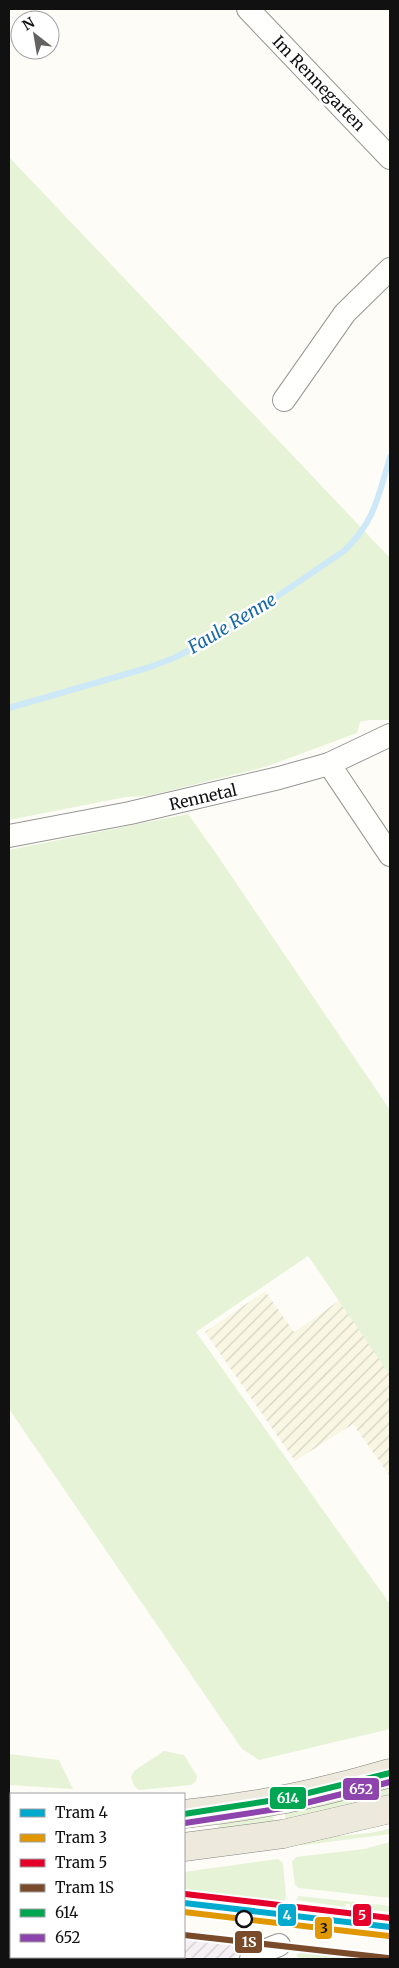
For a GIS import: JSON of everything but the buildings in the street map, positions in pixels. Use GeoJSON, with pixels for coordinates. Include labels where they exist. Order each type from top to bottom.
{"type":"FeatureCollection","features":[{"type":"Feature","properties":{"kind":"main road"},"geometry":{"type":"LineString","coordinates":[[185,1814],[293,1797],[390,1773]]}},
{"type":"Feature","properties":{"kind":"main road"},"geometry":{"type":"LineString","coordinates":[[185,1847],[254,1839],[390,1809]]}},
{"type":"Feature","properties":{"kind":"street","name":"Im Rennegarten"},"geometry":{"type":"LineString","coordinates":[[248,9],[390,158]]}},
{"type":"Feature","properties":{"kind":"street"},"geometry":{"type":"LineString","coordinates":[[284,400],[345,313],[390,269]]}},
{"type":"Feature","properties":{"kind":"street","name":"Rennetal"},"geometry":{"type":"LineString","coordinates":[[9,836],[130,813],[230,791],[329,764],[390,735]]}},
{"type":"Feature","properties":{"kind":"street"},"geometry":{"type":"LineString","coordinates":[[329,764],[390,855]]}},
{"type":"Feature","properties":{"kind":"street"},"geometry":{"type":"LineString","coordinates":[[251,1959],[261,1952],[279,1945]]}},
{"type":"Feature","properties":{"kind":"shaded area"},"geometry":{"type":"Polygon","coordinates":[[[265,1291],[294,1332],[340,1300],[390,1372],[389,1475],[353,1424],[295,1461],[205,1332],[265,1291]]]}},
{"type":"Feature","properties":{"kind":"shaded area"},"geometry":{"type":"Polygon","coordinates":[[[9,1913],[10,1958],[185,1958],[185,1933],[234,1938],[240,1954],[232,1959],[9,1959],[9,1913]]]}},
{"type":"Feature","properties":{"kind":"green space"},"geometry":{"type":"Polygon","coordinates":[[[9,157],[390,558],[390,720],[360,722],[357,733],[265,767],[148,796],[126,797],[9,820],[9,157]]]}},
{"type":"Feature","properties":{"kind":"green space"},"geometry":{"type":"Polygon","coordinates":[[[188,814],[390,1110],[390,1375],[308,1256],[196,1332],[390,1604],[390,1729],[259,1760],[242,1749],[9,1409],[9,850],[188,814]]]}},
{"type":"Feature","properties":{"kind":"green space"},"geometry":{"type":"Polygon","coordinates":[[[164,1751],[184,1755],[197,1776],[196,1781],[191,1785],[139,1790],[134,1786],[131,1777],[134,1771],[164,1751]]]}},
{"type":"Feature","properties":{"kind":"green space"},"geometry":{"type":"Polygon","coordinates":[[[9,1754],[59,1760],[73,1789],[9,1785],[9,1754]]]}},
{"type":"Feature","properties":{"kind":"green space"},"geometry":{"type":"Polygon","coordinates":[[[390,1782],[390,1796],[286,1819],[284,1809],[390,1782]]]}},
{"type":"Feature","properties":{"kind":"green space"},"geometry":{"type":"Polygon","coordinates":[[[273,1813],[274,1822],[215,1831],[223,1820],[273,1813]]]}},
{"type":"Feature","properties":{"kind":"green space"},"geometry":{"type":"Polygon","coordinates":[[[389,1829],[390,1834],[305,1845],[296,1845],[292,1840],[370,1833],[389,1829]]]}},
{"type":"Feature","properties":{"kind":"green space"},"geometry":{"type":"Polygon","coordinates":[[[390,1842],[390,1898],[299,1888],[295,1885],[292,1862],[296,1857],[364,1849],[390,1842]]]}},
{"type":"Feature","properties":{"kind":"green space"},"geometry":{"type":"Polygon","coordinates":[[[278,1859],[283,1863],[286,1896],[284,1909],[185,1897],[185,1872],[278,1859]]]}},
{"type":"Feature","properties":{"kind":"green space"},"geometry":{"type":"Polygon","coordinates":[[[299,1896],[390,1906],[390,1912],[350,1907],[350,1904],[346,1904],[345,1907],[296,1900],[299,1896]]]}},
{"type":"Feature","properties":{"kind":"green space"},"geometry":{"type":"Polygon","coordinates":[[[302,1951],[390,1959],[299,1959],[296,1955],[302,1951]]]}},
{"type":"Feature","properties":{"kind":"waterway","name":"Faule Renne"},"geometry":{"type":"LineString","coordinates":[[9,708],[147,668],[174,658],[226,631],[344,551],[369,519],[390,457]]}},
{"type":"Feature","properties":{"kind":"tram line","name":"5"},"geometry":{"type":"LineString","coordinates":[[185,1894],[390,1918]]}},
{"type":"Feature","properties":{"kind":"tram line","name":"4"},"geometry":{"type":"LineString","coordinates":[[185,1903],[390,1927]]}},
{"type":"Feature","properties":{"kind":"tram line","name":"3"},"geometry":{"type":"LineString","coordinates":[[185,1912],[389,1936]]}},
{"type":"Feature","properties":{"kind":"tram line","name":"1S"},"geometry":{"type":"LineString","coordinates":[[185,1935],[388,1958]]}},
{"type":"Feature","properties":{"kind":"transit line","name":"614"},"geometry":{"type":"LineString","coordinates":[[185,1814],[288,1798],[390,1773]]}},
{"type":"Feature","properties":{"kind":"transit line","name":"652"},"geometry":{"type":"LineString","coordinates":[[185,1823],[290,1807],[390,1782]]}}]}
